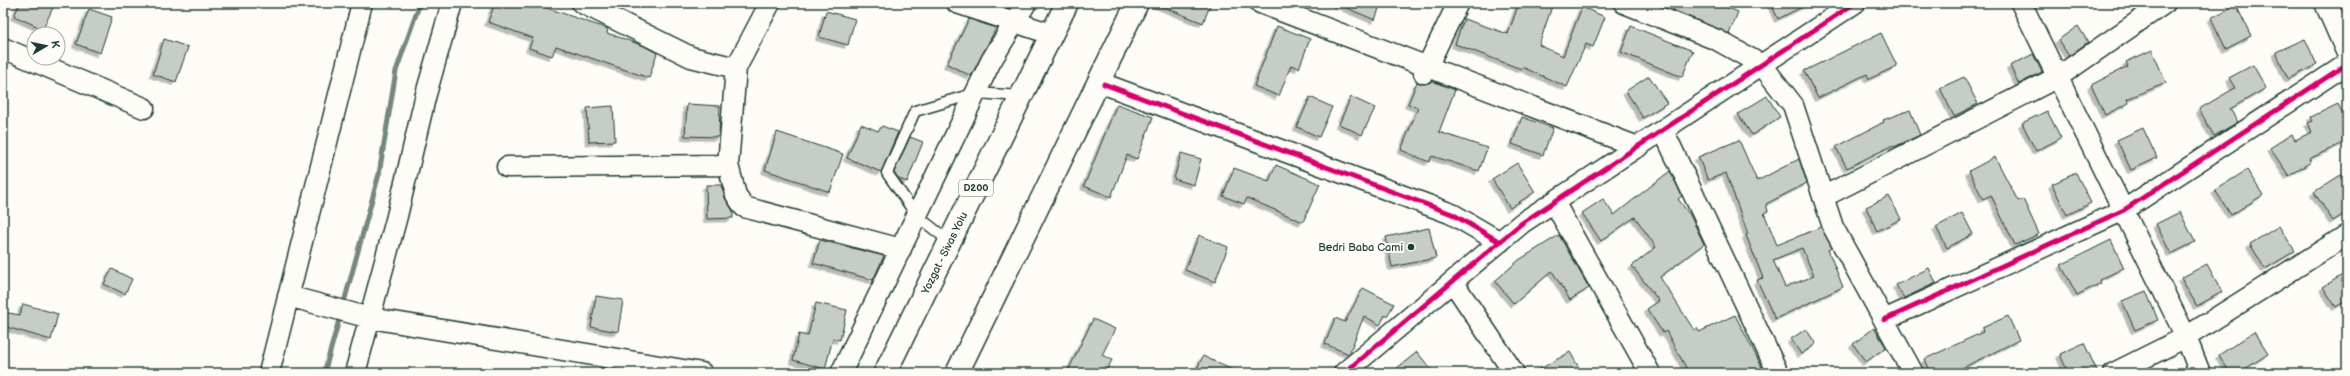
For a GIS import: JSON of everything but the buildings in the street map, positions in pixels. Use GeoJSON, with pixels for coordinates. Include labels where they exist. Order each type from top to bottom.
{"type":"FeatureCollection","features":[{"type":"Feature","properties":{"kind":"main road","name":"Yozgat - Sivas Yolu"},"geometry":{"type":"LineString","coordinates":[[884,373],[1066,3]]}},
{"type":"Feature","properties":{"kind":"main road"},"geometry":{"type":"LineString","coordinates":[[957,373],[1137,3]]}},
{"type":"Feature","properties":{"kind":"main road"},"geometry":{"type":"LineString","coordinates":[[2326,3],[2346,45]]}},
{"type":"Feature","properties":{"kind":"street"},"geometry":{"type":"LineString","coordinates":[[269,373],[297,298],[362,3]]}},
{"type":"Feature","properties":{"kind":"street"},"geometry":{"type":"LineString","coordinates":[[355,373],[397,216],[426,94],[452,3]]}},
{"type":"Feature","properties":{"kind":"street"},"geometry":{"type":"LineString","coordinates":[[582,3],[691,57],[736,68]]}},
{"type":"Feature","properties":{"kind":"street"},"geometry":{"type":"LineString","coordinates":[[770,3],[736,68],[728,165],[736,195],[744,207],[901,249]]}},
{"type":"Feature","properties":{"kind":"street"},"geometry":{"type":"LineString","coordinates":[[957,3],[1051,34]]}},
{"type":"Feature","properties":{"kind":"street"},"geometry":{"type":"LineString","coordinates":[[841,373],[991,61],[1026,3]]}},
{"type":"Feature","properties":{"kind":"street"},"geometry":{"type":"LineString","coordinates":[[961,373],[1144,3]]}},
{"type":"Feature","properties":{"kind":"street"},"geometry":{"type":"LineString","coordinates":[[1260,3],[1426,70],[1638,147]]}},
{"type":"Feature","properties":{"kind":"street"},"geometry":{"type":"LineString","coordinates":[[1426,70],[1458,3]]}},
{"type":"Feature","properties":{"kind":"street"},"geometry":{"type":"LineString","coordinates":[[1624,3],[1717,40],[1762,65],[1793,106],[1833,227],[1913,373]]}},
{"type":"Feature","properties":{"kind":"street"},"geometry":{"type":"LineString","coordinates":[[1344,373],[1522,223],[1855,3]]}},
{"type":"Feature","properties":{"kind":"street"},"geometry":{"type":"LineString","coordinates":[[2021,3],[2186,337],[2200,373]]}},
{"type":"Feature","properties":{"kind":"street"},"geometry":{"type":"LineString","coordinates":[[1823,197],[2058,77],[2165,3]]}},
{"type":"Feature","properties":{"kind":"street"},"geometry":{"type":"LineString","coordinates":[[3,48],[144,108]]}},
{"type":"Feature","properties":{"kind":"street"},"geometry":{"type":"LineString","coordinates":[[1884,320],[2124,210],[2347,64]]}},
{"type":"Feature","properties":{"kind":"street"},"geometry":{"type":"LineString","coordinates":[[1104,84],[1452,214],[1500,242]]}},
{"type":"Feature","properties":{"kind":"street"},"geometry":{"type":"LineString","coordinates":[[1662,130],[1778,373]]}},
{"type":"Feature","properties":{"kind":"street"},"geometry":{"type":"LineString","coordinates":[[507,167],[728,165]]}},
{"type":"Feature","properties":{"kind":"street"},"geometry":{"type":"LineString","coordinates":[[1554,202],[1650,373]]}},
{"type":"Feature","properties":{"kind":"street"},"geometry":{"type":"LineString","coordinates":[[2114,373],[2186,337],[2347,235]]}},
{"type":"Feature","properties":{"kind":"street"},"geometry":{"type":"LineString","coordinates":[[1453,282],[1514,373]]}},
{"type":"Feature","properties":{"kind":"street"},"geometry":{"type":"LineString","coordinates":[[297,298],[370,318],[702,373]]}},
{"type":"Feature","properties":{"kind":"lane"},"geometry":{"type":"LineString","coordinates":[[949,241],[917,216],[887,173],[915,111],[976,94],[1021,96]]}},
{"type":"Feature","properties":{"kind":"waterway"},"geometry":{"type":"LineString","coordinates":[[343,306],[379,174],[396,71],[420,3]]}},
{"type":"Feature","properties":{"kind":"waterway"},"geometry":{"type":"LineString","coordinates":[[324,373],[341,313]]}},
{"type":"Feature","properties":{"kind":"cycle path"},"geometry":{"type":"LineString","coordinates":[[1344,373],[1522,223],[1855,3]]}},
{"type":"Feature","properties":{"kind":"cycle path"},"geometry":{"type":"LineString","coordinates":[[1884,320],[2124,210],[2347,64]]}},
{"type":"Feature","properties":{"kind":"cycle path"},"geometry":{"type":"LineString","coordinates":[[1104,84],[1452,214],[1500,242]]}},
{"type":"Feature","properties":{"kind":"place","name":"Bedri Baba Cami"},"geometry":{"type":"Point","coordinates":[1411,247]}}]}
